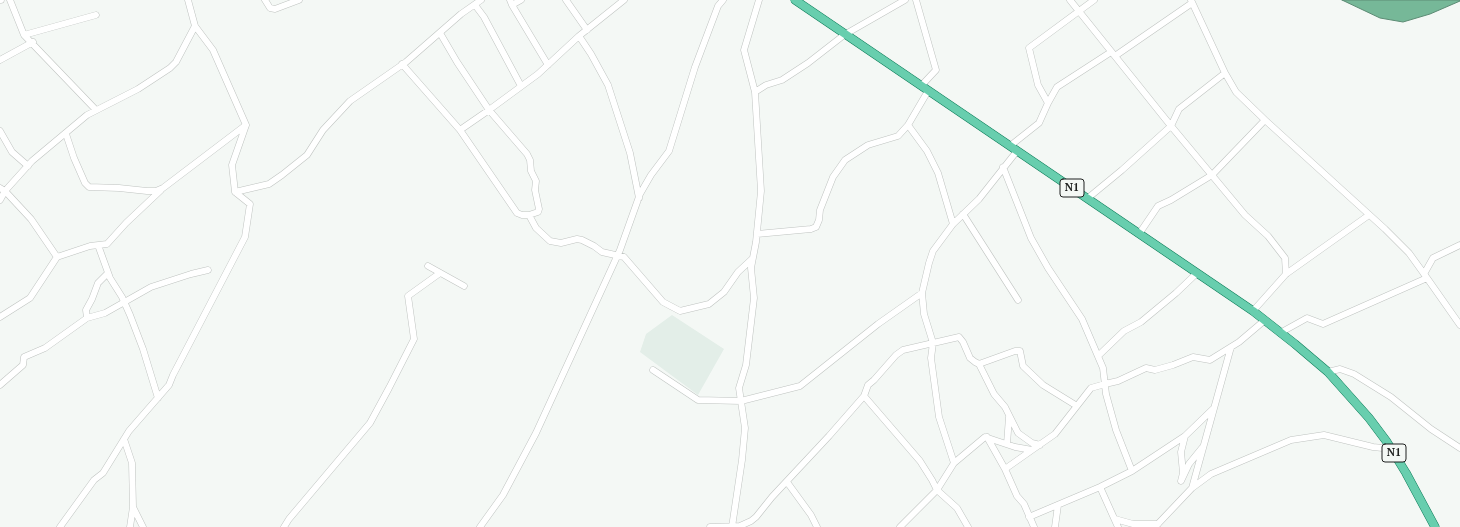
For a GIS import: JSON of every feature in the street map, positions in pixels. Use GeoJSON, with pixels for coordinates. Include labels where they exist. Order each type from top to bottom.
{"type":"FeatureCollection","features":[{"type":"Feature","properties":{"kind":"main road","name":"N1"},"geometry":{"type":"LineString","coordinates":[[797,1],[844,35],[1088,198],[1265,320],[1328,372],[1355,401],[1392,449],[1436,527]]}},
{"type":"Feature","properties":{"kind":"street"},"geometry":{"type":"LineString","coordinates":[[10,0],[24,34],[96,110]]}},
{"type":"Feature","properties":{"kind":"street"},"geometry":{"type":"LineString","coordinates":[[60,527],[94,480],[103,473],[129,431],[169,385],[172,375],[245,237],[250,204],[235,192],[232,165],[246,125],[214,50],[195,26],[188,0]]}},
{"type":"Feature","properties":{"kind":"street"},"geometry":{"type":"LineString","coordinates":[[265,0],[270,8],[274,9],[299,0]]}},
{"type":"Feature","properties":{"kind":"street"},"geometry":{"type":"LineString","coordinates":[[235,192],[269,184],[282,175],[306,155],[324,130],[350,101],[402,64],[461,14],[481,0]]}},
{"type":"Feature","properties":{"kind":"street"},"geometry":{"type":"LineString","coordinates":[[521,0],[511,2],[548,65]]}},
{"type":"Feature","properties":{"kind":"street"},"geometry":{"type":"LineString","coordinates":[[566,0],[587,30]]}},
{"type":"Feature","properties":{"kind":"street"},"geometry":{"type":"LineString","coordinates":[[460,130],[538,74],[579,36],[624,0]]}},
{"type":"Feature","properties":{"kind":"street"},"geometry":{"type":"LineString","coordinates":[[480,527],[503,494],[536,433],[618,255],[639,198],[651,175],[669,151],[696,67],[718,6],[723,0]]}},
{"type":"Feature","properties":{"kind":"street"},"geometry":{"type":"LineString","coordinates":[[732,526],[742,460],[745,428],[739,388],[746,365],[754,298],[751,268],[761,191],[755,92],[744,50],[759,0]]}},
{"type":"Feature","properties":{"kind":"street"},"geometry":{"type":"LineString","coordinates":[[755,92],[766,85],[782,80],[808,63],[844,35],[905,0]]}},
{"type":"Feature","properties":{"kind":"street"},"geometry":{"type":"LineString","coordinates":[[756,234],[811,229],[816,227],[819,220],[820,210],[833,177],[845,160],[868,145],[898,136],[908,125],[925,88],[936,70],[916,0]]}},
{"type":"Feature","properties":{"kind":"street"},"geometry":{"type":"LineString","coordinates":[[1070,0],[1170,126],[1245,215],[1268,236],[1285,258],[1286,274]]}},
{"type":"Feature","properties":{"kind":"street"},"geometry":{"type":"LineString","coordinates":[[1048,103],[1038,85],[1029,48],[1094,0]]}},
{"type":"Feature","properties":{"kind":"street"},"geometry":{"type":"LineString","coordinates":[[954,463],[939,417],[931,358],[933,343],[924,314],[922,293],[933,251],[953,224],[978,199],[1003,167],[1014,149],[1040,123],[1048,103],[1057,87],[1113,54],[1191,2],[1225,73],[1236,92],[1409,254],[1460,325]]}},
{"type":"Feature","properties":{"kind":"street"},"geometry":{"type":"LineString","coordinates":[[475,5],[484,17],[521,86]]}},
{"type":"Feature","properties":{"kind":"street"},"geometry":{"type":"LineString","coordinates":[[24,34],[96,15]]}},
{"type":"Feature","properties":{"kind":"street"},"geometry":{"type":"LineString","coordinates":[[0,200],[3,190],[44,151],[87,115],[138,89],[170,68],[176,62],[195,26]]}},
{"type":"Feature","properties":{"kind":"street"},"geometry":{"type":"LineString","coordinates":[[402,64],[460,130],[517,213],[529,215],[538,212],[539,209],[535,190],[536,180],[531,170],[530,160],[527,154],[489,110],[457,62],[440,32]]}},
{"type":"Feature","properties":{"kind":"street"},"geometry":{"type":"LineString","coordinates":[[579,36],[608,85],[630,153],[639,198]]}},
{"type":"Feature","properties":{"kind":"street"},"geometry":{"type":"LineString","coordinates":[[0,60],[33,42]]}},
{"type":"Feature","properties":{"kind":"street"},"geometry":{"type":"LineString","coordinates":[[1088,198],[1127,166],[1170,126],[1179,109],[1225,73]]}},
{"type":"Feature","properties":{"kind":"street"},"geometry":{"type":"LineString","coordinates":[[1139,234],[1158,206],[1171,200],[1212,175],[1265,120]]}},
{"type":"Feature","properties":{"kind":"street"},"geometry":{"type":"LineString","coordinates":[[0,317],[30,298],[57,257],[90,246],[107,244],[126,223],[165,186],[246,125]]}},
{"type":"Feature","properties":{"kind":"street"},"geometry":{"type":"LineString","coordinates":[[908,125],[927,151],[938,173],[953,224]]}},
{"type":"Feature","properties":{"kind":"street"},"geometry":{"type":"LineString","coordinates":[[0,131],[12,152],[28,166]]}},
{"type":"Feature","properties":{"kind":"street"},"geometry":{"type":"LineString","coordinates":[[66,134],[74,158],[85,183],[89,188],[119,188],[156,191],[165,186]]}},
{"type":"Feature","properties":{"kind":"street"},"geometry":{"type":"LineString","coordinates":[[1003,167],[1031,238],[1048,268],[1082,319],[1098,356],[1103,368],[1106,394],[1116,430],[1132,470]]}},
{"type":"Feature","properties":{"kind":"street"},"geometry":{"type":"LineString","coordinates":[[3,190],[31,219],[57,257]]}},
{"type":"Feature","properties":{"kind":"street"},"geometry":{"type":"LineString","coordinates":[[963,214],[1018,300]]}},
{"type":"Feature","properties":{"kind":"street"},"geometry":{"type":"LineString","coordinates":[[529,215],[536,228],[550,241],[561,243],[577,239],[582,240],[602,252],[624,257],[662,302],[680,311],[710,304],[724,292],[738,272],[752,259]]}},
{"type":"Feature","properties":{"kind":"street"},"geometry":{"type":"LineString","coordinates":[[1253,311],[1286,274],[1369,215]]}},
{"type":"Feature","properties":{"kind":"street"},"geometry":{"type":"LineString","coordinates":[[98,245],[108,273],[125,302],[143,349],[158,398]]}},
{"type":"Feature","properties":{"kind":"street"},"geometry":{"type":"LineString","coordinates":[[1280,333],[1307,318],[1323,324],[1425,276],[1433,258],[1460,245]]}},
{"type":"Feature","properties":{"kind":"street"},"geometry":{"type":"LineString","coordinates":[[428,266],[464,286]]}},
{"type":"Feature","properties":{"kind":"street"},"geometry":{"type":"LineString","coordinates":[[0,385],[23,365],[24,357],[45,348],[87,318],[105,314],[151,287],[208,270]]}},
{"type":"Feature","properties":{"kind":"street"},"geometry":{"type":"LineString","coordinates":[[87,318],[86,310],[98,283],[108,273]]}},
{"type":"Feature","properties":{"kind":"street"},"geometry":{"type":"LineString","coordinates":[[284,527],[289,519],[370,423],[414,339],[408,296],[440,273]]}},
{"type":"Feature","properties":{"kind":"street"},"geometry":{"type":"LineString","coordinates":[[1098,356],[1124,331],[1141,322],[1176,293],[1197,273]]}},
{"type":"Feature","properties":{"kind":"street"},"geometry":{"type":"LineString","coordinates":[[653,370],[698,400],[741,401],[800,386],[878,324],[922,293]]}},
{"type":"Feature","properties":{"kind":"street"},"geometry":{"type":"LineString","coordinates":[[1005,469],[1056,434],[1091,388],[1118,381],[1146,368],[1155,370],[1193,357],[1210,360],[1231,347],[1265,320]]}},
{"type":"Feature","properties":{"kind":"street"},"geometry":{"type":"LineString","coordinates":[[710,527],[740,526],[751,521],[824,442],[864,396],[868,385],[899,352],[933,343],[959,337],[963,342],[970,358],[979,364],[994,394],[1005,407],[1018,433],[1032,443],[1040,445]]}},
{"type":"Feature","properties":{"kind":"street"},"geometry":{"type":"LineString","coordinates":[[1192,488],[1231,347]]}},
{"type":"Feature","properties":{"kind":"street"},"geometry":{"type":"LineString","coordinates":[[979,364],[1020,350],[1023,366],[1028,371],[1043,385],[1077,406]]}},
{"type":"Feature","properties":{"kind":"street"},"geometry":{"type":"LineString","coordinates":[[1328,372],[1340,369],[1354,374],[1391,397],[1431,429],[1460,448]]}},
{"type":"Feature","properties":{"kind":"street"},"geometry":{"type":"LineString","coordinates":[[864,396],[920,461],[937,490],[957,508],[968,527]]}},
{"type":"Feature","properties":{"kind":"street"},"geometry":{"type":"LineString","coordinates":[[1029,517],[1100,487],[1132,470],[1185,436],[1214,408]]}},
{"type":"Feature","properties":{"kind":"street"},"geometry":{"type":"LineString","coordinates":[[1007,444],[1009,415]]}},
{"type":"Feature","properties":{"kind":"street"},"geometry":{"type":"LineString","coordinates":[[1115,519],[1132,524],[1156,525],[1192,488],[1211,474],[1291,440],[1324,435],[1373,447],[1392,449]]}},
{"type":"Feature","properties":{"kind":"street"},"geometry":{"type":"LineString","coordinates":[[1185,436],[1181,452],[1181,481],[1189,464],[1204,445]]}},
{"type":"Feature","properties":{"kind":"street"},"geometry":{"type":"LineString","coordinates":[[900,527],[937,490],[954,463],[986,437]]}},
{"type":"Feature","properties":{"kind":"street"},"geometry":{"type":"LineString","coordinates":[[986,437],[1015,447],[1032,450]]}},
{"type":"Feature","properties":{"kind":"street"},"geometry":{"type":"LineString","coordinates":[[986,437],[1005,469],[1017,496],[1024,504],[1034,527]]}},
{"type":"Feature","properties":{"kind":"street"},"geometry":{"type":"LineString","coordinates":[[124,440],[132,463],[133,506],[130,527]]}},
{"type":"Feature","properties":{"kind":"street"},"geometry":{"type":"LineString","coordinates":[[787,482],[818,527]]}},
{"type":"Feature","properties":{"kind":"street"},"geometry":{"type":"LineString","coordinates":[[1100,487],[1118,527]]}},
{"type":"Feature","properties":{"kind":"street"},"geometry":{"type":"LineString","coordinates":[[1055,527],[1058,505]]}},
{"type":"Feature","properties":{"kind":"street"},"geometry":{"type":"LineString","coordinates":[[133,506],[143,527]]}},
{"type":"Feature","properties":{"kind":"shaded area"},"geometry":{"type":"Polygon","coordinates":[[[1342,0],[1460,1],[1430,14],[1403,22],[1380,18],[1342,0]]]}},
{"type":"Feature","properties":{"kind":"shaded area"},"geometry":{"type":"Polygon","coordinates":[[[672,315],[724,349],[698,395],[640,352],[646,334],[672,315]]]}}]}
